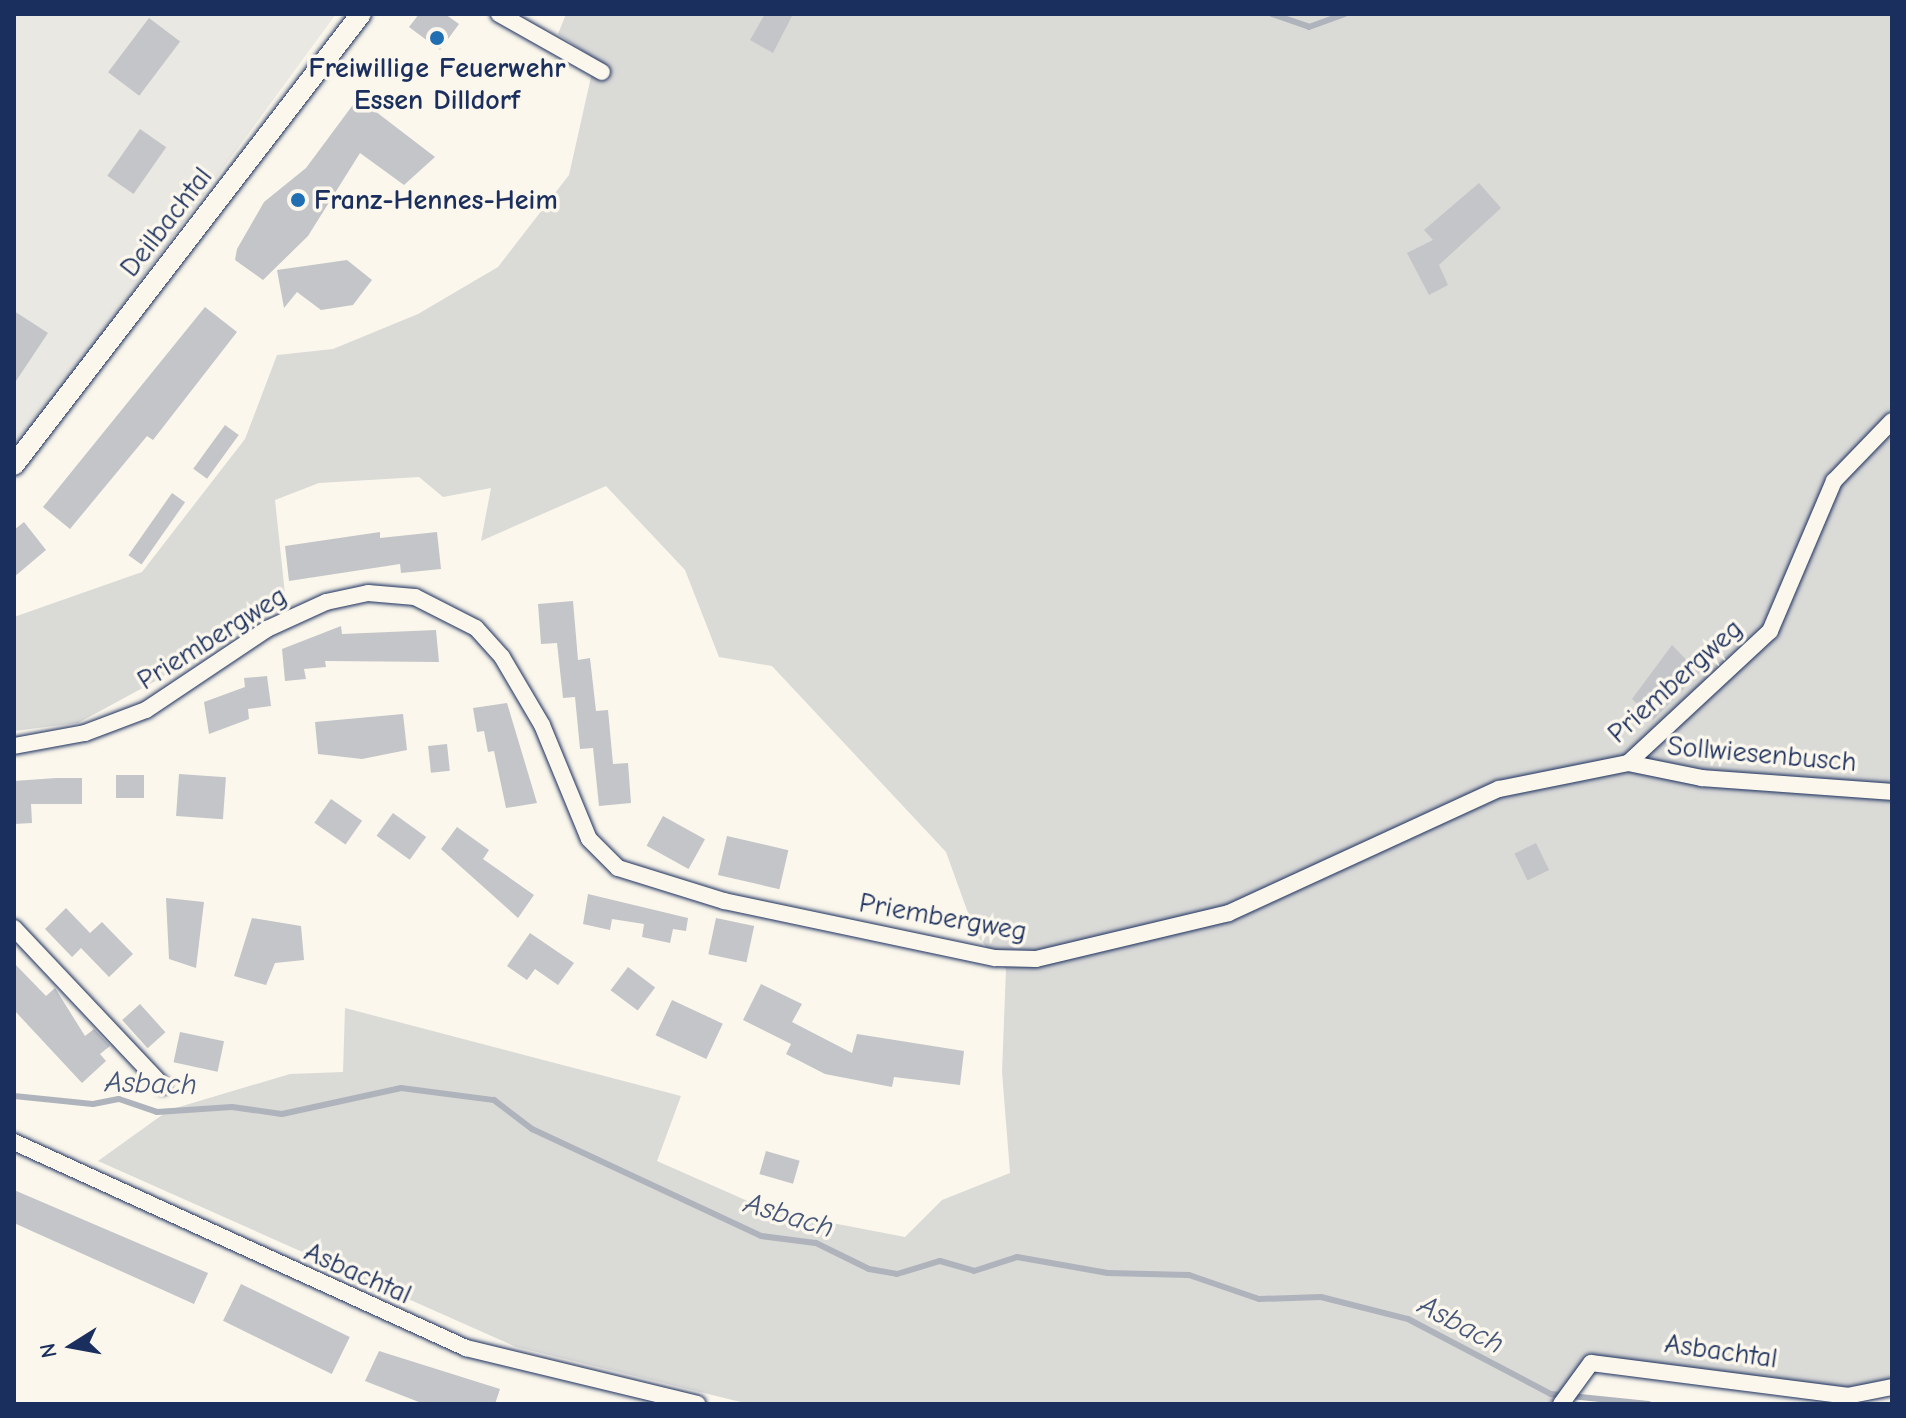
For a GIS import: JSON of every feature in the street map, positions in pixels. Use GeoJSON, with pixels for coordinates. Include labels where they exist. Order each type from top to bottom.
{"type":"FeatureCollection","features":[{"type":"Feature","properties":{"kind":"street","name":"Deilbachtal"},"geometry":{"type":"LineString","coordinates":[[14,465],[361,14]]}},
{"type":"Feature","properties":{"kind":"street"},"geometry":{"type":"LineString","coordinates":[[499,14],[602,72]]}},
{"type":"Feature","properties":{"kind":"street","name":"Priembergweg"},"geometry":{"type":"LineString","coordinates":[[14,746],[61,740],[146,710],[267,629],[326,602],[368,593],[415,597],[476,628],[502,657],[542,725],[589,839],[618,868],[724,901],[1016,961],[1229,913],[1499,789],[1628,763],[1770,631],[1834,481],[1892,421]]}},
{"type":"Feature","properties":{"kind":"street","name":"Sollwiesenbusch"},"geometry":{"type":"LineString","coordinates":[[1628,763],[1702,778],[1892,792]]}},
{"type":"Feature","properties":{"kind":"street"},"geometry":{"type":"LineString","coordinates":[[14,928],[163,1086]]}},
{"type":"Feature","properties":{"kind":"street","name":"Asbachtal"},"geometry":{"type":"LineString","coordinates":[[14,1142],[466,1348],[697,1404]]}},
{"type":"Feature","properties":{"kind":"street","name":"Asbachtal"},"geometry":{"type":"LineString","coordinates":[[1561,1404],[1574,1380],[1591,1363],[1847,1396],[1892,1387]]}},
{"type":"Feature","properties":{"kind":"shaded area"},"geometry":{"type":"Polygon","coordinates":[[[14,14],[336,14],[14,454],[14,14]]]}},
{"type":"Feature","properties":{"kind":"shaded area"},"geometry":{"type":"Polygon","coordinates":[[[566,14],[1892,14],[1892,1381],[1874,1390],[1591,1359],[1555,1404],[749,1404],[516,1347],[98,1161],[169,1110],[290,1074],[343,1072],[345,1008],[681,1096],[657,1161],[770,1211],[905,1237],[942,1200],[1010,1173],[1002,1072],[1006,969],[976,935],[946,852],[772,666],[719,657],[685,570],[606,486],[481,541],[491,488],[443,497],[419,477],[319,483],[275,500],[285,594],[246,610],[161,678],[78,723],[14,731],[14,617],[142,572],[245,439],[277,355],[333,349],[418,314],[498,267],[569,175],[595,59],[558,34],[566,14]]]}},
{"type":"Feature","properties":{"kind":"building","name":"Freiwillige Feuerwehr Essen Dilldorf"},"geometry":{"type":"Polygon","coordinates":[[[419,14],[445,14],[459,24],[440,50],[409,27],[419,14]]]}},
{"type":"Feature","properties":{"kind":"building"},"geometry":{"type":"Polygon","coordinates":[[[765,14],[793,14],[773,53],[750,40],[765,14]]]}},
{"type":"Feature","properties":{"kind":"building"},"geometry":{"type":"Polygon","coordinates":[[[149,18],[180,41],[139,96],[108,72],[149,18]]]}},
{"type":"Feature","properties":{"kind":"building","name":"Franz-Hennes-Heim"},"geometry":{"type":"Polygon","coordinates":[[[358,98],[435,157],[404,185],[360,153],[308,236],[263,280],[235,260],[237,249],[264,202],[306,168],[358,98]]]}},
{"type":"Feature","properties":{"kind":"building"},"geometry":{"type":"Polygon","coordinates":[[[140,129],[166,147],[134,194],[107,176],[140,129]]]}},
{"type":"Feature","properties":{"kind":"building"},"geometry":{"type":"Polygon","coordinates":[[[1479,183],[1501,208],[1439,265],[1448,285],[1429,295],[1407,253],[1433,240],[1424,230],[1479,183]]]}},
{"type":"Feature","properties":{"kind":"building"},"geometry":{"type":"Polygon","coordinates":[[[347,260],[372,280],[353,305],[321,310],[297,292],[284,308],[277,270],[347,260]]]}},
{"type":"Feature","properties":{"kind":"building"},"geometry":{"type":"Polygon","coordinates":[[[205,307],[237,332],[153,440],[147,436],[70,529],[43,507],[205,307]]]}},
{"type":"Feature","properties":{"kind":"building"},"geometry":{"type":"Polygon","coordinates":[[[14,311],[48,333],[14,384],[14,311]]]}},
{"type":"Feature","properties":{"kind":"building"},"geometry":{"type":"Polygon","coordinates":[[[225,425],[239,435],[207,479],[193,469],[225,425]]]}},
{"type":"Feature","properties":{"kind":"building"},"geometry":{"type":"Polygon","coordinates":[[[172,493],[185,502],[142,564],[128,555],[172,493]]]}},
{"type":"Feature","properties":{"kind":"building"},"geometry":{"type":"Polygon","coordinates":[[[24,522],[46,550],[14,577],[14,530],[24,522]]]}},
{"type":"Feature","properties":{"kind":"building"},"geometry":{"type":"Polygon","coordinates":[[[380,532],[380,538],[437,532],[441,569],[401,573],[400,564],[289,581],[285,546],[380,532]]]}},
{"type":"Feature","properties":{"kind":"building"},"geometry":{"type":"Polygon","coordinates":[[[573,601],[578,660],[590,658],[596,711],[608,710],[613,764],[628,763],[631,803],[599,806],[593,748],[580,749],[575,697],[563,698],[557,643],[541,644],[538,604],[573,601]]]}},
{"type":"Feature","properties":{"kind":"building"},"geometry":{"type":"Polygon","coordinates":[[[341,626],[342,634],[436,630],[439,662],[325,661],[326,667],[304,669],[306,679],[285,681],[282,649],[341,626]]]}},
{"type":"Feature","properties":{"kind":"building"},"geometry":{"type":"Polygon","coordinates":[[[1672,645],[1699,673],[1653,720],[1632,699],[1672,645]]]}},
{"type":"Feature","properties":{"kind":"building"},"geometry":{"type":"Polygon","coordinates":[[[267,676],[271,706],[248,709],[249,719],[209,734],[204,702],[245,687],[244,678],[267,676]]]}},
{"type":"Feature","properties":{"kind":"building"},"geometry":{"type":"Polygon","coordinates":[[[507,703],[537,803],[506,808],[494,751],[488,752],[484,731],[477,732],[473,708],[507,703]]]}},
{"type":"Feature","properties":{"kind":"building"},"geometry":{"type":"Polygon","coordinates":[[[403,714],[407,750],[362,759],[318,754],[315,722],[403,714]]]}},
{"type":"Feature","properties":{"kind":"building"},"geometry":{"type":"Polygon","coordinates":[[[447,744],[450,771],[431,773],[428,746],[447,744]]]}},
{"type":"Feature","properties":{"kind":"building"},"geometry":{"type":"Polygon","coordinates":[[[179,774],[226,777],[223,819],[176,816],[179,774]]]}},
{"type":"Feature","properties":{"kind":"building"},"geometry":{"type":"Polygon","coordinates":[[[116,775],[144,775],[144,798],[116,798],[116,775]]]}},
{"type":"Feature","properties":{"kind":"building"},"geometry":{"type":"Polygon","coordinates":[[[82,778],[82,804],[31,804],[32,823],[14,824],[14,781],[82,778]]]}},
{"type":"Feature","properties":{"kind":"building"},"geometry":{"type":"Polygon","coordinates":[[[331,799],[362,821],[345,845],[314,823],[331,799]]]}},
{"type":"Feature","properties":{"kind":"building"},"geometry":{"type":"Polygon","coordinates":[[[393,813],[426,837],[410,860],[377,836],[393,813]]]}},
{"type":"Feature","properties":{"kind":"building"},"geometry":{"type":"Polygon","coordinates":[[[663,816],[705,839],[688,869],[647,846],[663,816]]]}},
{"type":"Feature","properties":{"kind":"building"},"geometry":{"type":"Polygon","coordinates":[[[457,827],[489,850],[483,859],[534,895],[518,918],[441,849],[457,827]]]}},
{"type":"Feature","properties":{"kind":"building"},"geometry":{"type":"Polygon","coordinates":[[[727,836],[788,850],[779,889],[718,875],[727,836]]]}},
{"type":"Feature","properties":{"kind":"building"},"geometry":{"type":"Polygon","coordinates":[[[1536,843],[1549,870],[1528,880],[1514,854],[1536,843]]]}},
{"type":"Feature","properties":{"kind":"building"},"geometry":{"type":"Polygon","coordinates":[[[588,894],[688,918],[686,931],[673,929],[670,943],[642,937],[644,924],[612,919],[610,930],[583,924],[588,894]]]}},
{"type":"Feature","properties":{"kind":"building"},"geometry":{"type":"Polygon","coordinates":[[[166,898],[204,902],[196,968],[169,959],[166,898]]]}},
{"type":"Feature","properties":{"kind":"building"},"geometry":{"type":"Polygon","coordinates":[[[66,908],[90,933],[102,922],[133,954],[109,977],[81,948],[72,957],[45,929],[66,908]]]}},
{"type":"Feature","properties":{"kind":"building"},"geometry":{"type":"Polygon","coordinates":[[[252,918],[301,926],[304,960],[275,963],[266,985],[234,976],[252,918]]]}},
{"type":"Feature","properties":{"kind":"building"},"geometry":{"type":"Polygon","coordinates":[[[716,918],[754,926],[746,962],[708,954],[716,918]]]}},
{"type":"Feature","properties":{"kind":"building"},"geometry":{"type":"Polygon","coordinates":[[[530,933],[574,963],[558,985],[535,969],[527,980],[507,966],[530,933]]]}},
{"type":"Feature","properties":{"kind":"building"},"geometry":{"type":"Polygon","coordinates":[[[14,963],[46,996],[55,988],[85,1036],[94,1029],[110,1046],[100,1054],[106,1061],[82,1083],[14,1010],[14,963]]]}},
{"type":"Feature","properties":{"kind":"building"},"geometry":{"type":"Polygon","coordinates":[[[628,967],[655,987],[638,1011],[611,990],[628,967]]]}},
{"type":"Feature","properties":{"kind":"building"},"geometry":{"type":"Polygon","coordinates":[[[761,984],[802,1004],[792,1022],[852,1053],[857,1034],[964,1051],[960,1085],[894,1077],[892,1087],[825,1074],[786,1054],[791,1044],[743,1020],[761,984]]]}},
{"type":"Feature","properties":{"kind":"building"},"geometry":{"type":"Polygon","coordinates":[[[672,1000],[723,1024],[706,1059],[656,1035],[672,1000]]]}},
{"type":"Feature","properties":{"kind":"building"},"geometry":{"type":"Polygon","coordinates":[[[140,1004],[165,1032],[148,1048],[122,1020],[140,1004]]]}},
{"type":"Feature","properties":{"kind":"building"},"geometry":{"type":"Polygon","coordinates":[[[180,1032],[224,1041],[218,1072],[174,1062],[180,1032]]]}},
{"type":"Feature","properties":{"kind":"building"},"geometry":{"type":"Polygon","coordinates":[[[766,1151],[800,1161],[793,1184],[759,1174],[766,1151]]]}},
{"type":"Feature","properties":{"kind":"building"},"geometry":{"type":"Polygon","coordinates":[[[14,1190],[208,1273],[194,1304],[14,1223],[14,1190]]]}},
{"type":"Feature","properties":{"kind":"building"},"geometry":{"type":"Polygon","coordinates":[[[241,1284],[350,1337],[332,1374],[223,1321],[241,1284]]]}},
{"type":"Feature","properties":{"kind":"building"},"geometry":{"type":"Polygon","coordinates":[[[379,1351],[500,1389],[495,1404],[424,1404],[365,1381],[379,1351]]]}},
{"type":"Feature","properties":{"kind":"waterway"},"geometry":{"type":"LineString","coordinates":[[1272,14],[1309,27],[1345,14]]}},
{"type":"Feature","properties":{"kind":"waterway","name":"Asbach"},"geometry":{"type":"LineString","coordinates":[[14,1096],[93,1104],[119,1099],[157,1112],[232,1107],[282,1114],[401,1088],[494,1100],[532,1129],[761,1236],[816,1243],[869,1269],[897,1274],[940,1261],[974,1271],[1017,1257],[1108,1273],[1189,1275],[1259,1299],[1321,1297],[1408,1319],[1551,1394],[1648,1404]]}},
{"type":"Feature","properties":{"kind":"place","name":"Freiwillige Feuerwehr Essen Dilldorf"},"geometry":{"type":"Point","coordinates":[437,38]}},
{"type":"Feature","properties":{"kind":"place","name":"Franz-Hennes-Heim"},"geometry":{"type":"Point","coordinates":[298,200]}}]}
